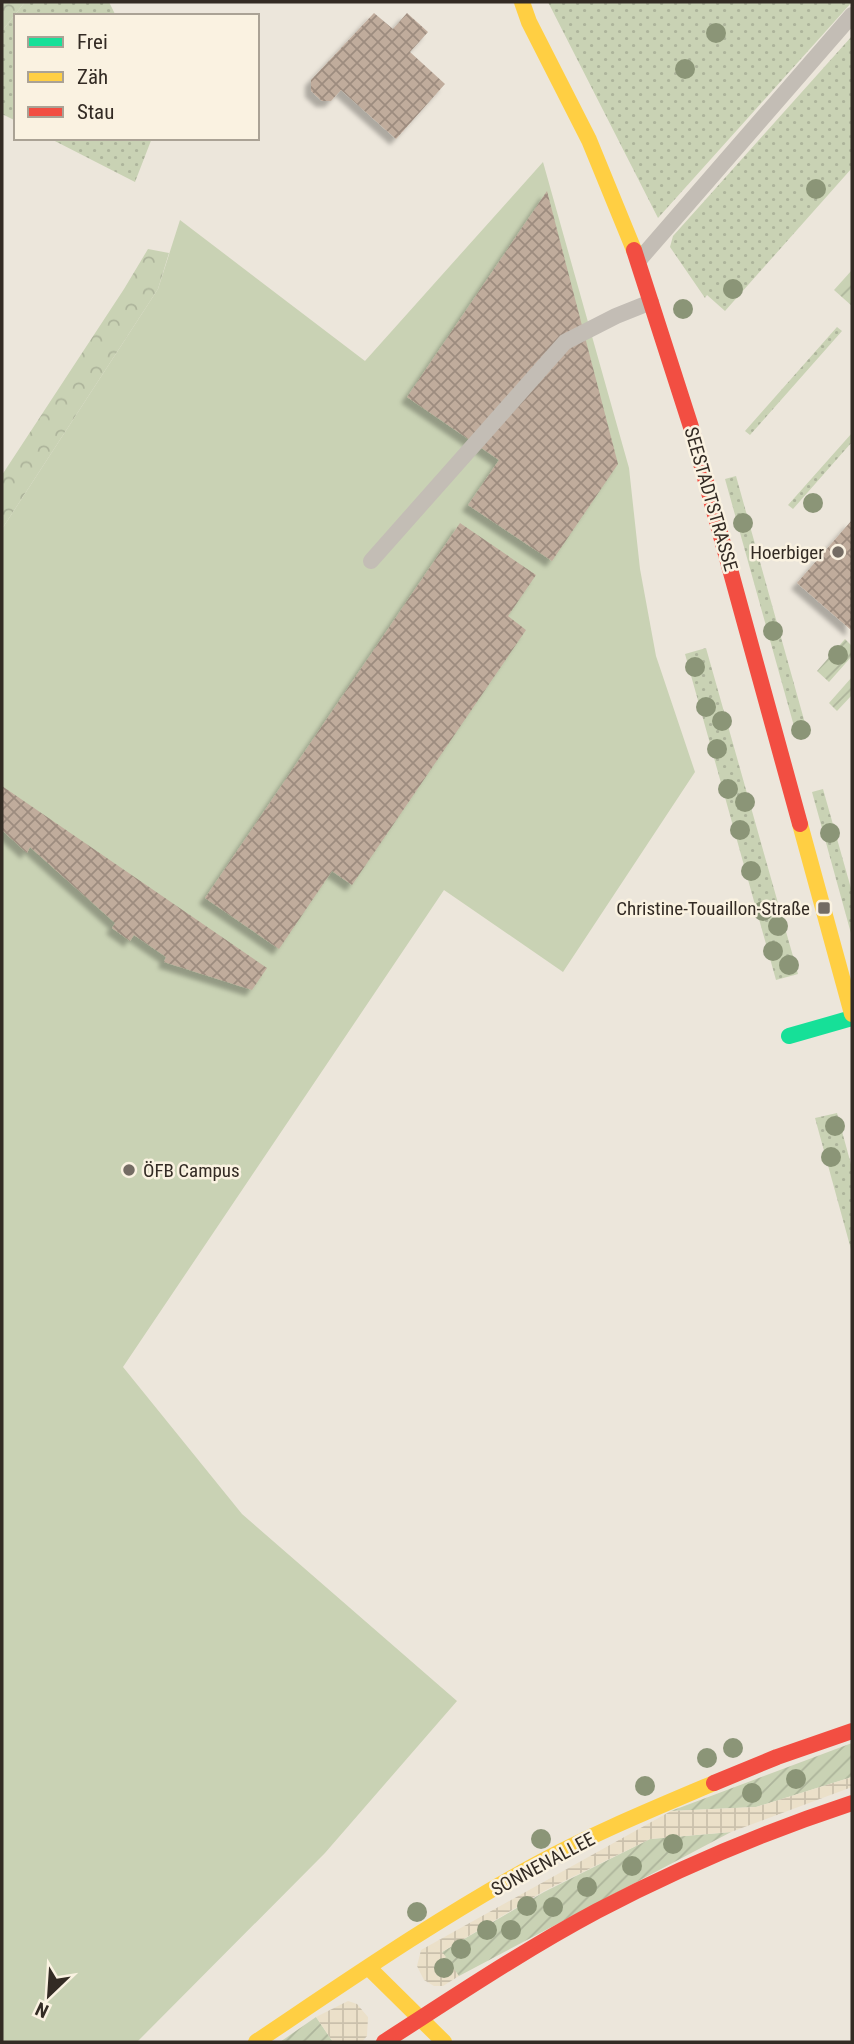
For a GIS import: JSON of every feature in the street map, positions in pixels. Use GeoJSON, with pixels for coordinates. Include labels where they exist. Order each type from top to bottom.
{"type":"FeatureCollection","features":[{"type":"Feature","properties":{"kind":"street","name":"SEESTADTSTRASSE"},"geometry":{"type":"LineString","coordinates":[[522,2],[529,22],[589,140],[638,261],[691,427],[852,1016]]}},
{"type":"Feature","properties":{"kind":"street"},"geometry":{"type":"LineString","coordinates":[[789,1036],[852,1016]]}},
{"type":"Feature","properties":{"kind":"street","name":"SONNENALLEE"},"geometry":{"type":"LineString","coordinates":[[256,2042],[368,1967],[518,1874],[696,1790],[852,1731]]}},
{"type":"Feature","properties":{"kind":"street"},"geometry":{"type":"LineString","coordinates":[[384,2042],[595,1912],[794,1821],[852,1803]]}},
{"type":"Feature","properties":{"kind":"street"},"geometry":{"type":"LineString","coordinates":[[368,1967],[444,2042]]}},
{"type":"Feature","properties":{"kind":"lane"},"geometry":{"type":"LineString","coordinates":[[638,261],[852,15]]}},
{"type":"Feature","properties":{"kind":"lane"},"geometry":{"type":"LineString","coordinates":[[371,561],[565,342],[650,302]]}},
{"type":"Feature","properties":{"kind":"green space"},"geometry":{"type":"Polygon","coordinates":[[[2,2],[25,2],[14,14],[2,31],[2,2]]]}},
{"type":"Feature","properties":{"kind":"green space"},"geometry":{"type":"Polygon","coordinates":[[[25,2],[109,2],[115,14],[15,14],[25,2]]]}},
{"type":"Feature","properties":{"kind":"green space"},"geometry":{"type":"Polygon","coordinates":[[[548,2],[852,2],[658,218],[548,2]]]}},
{"type":"Feature","properties":{"kind":"green space"},"geometry":{"type":"Polygon","coordinates":[[[14,16],[14,120],[2,114],[2,31],[14,16]]]}},
{"type":"Feature","properties":{"kind":"green space"},"geometry":{"type":"Polygon","coordinates":[[[852,36],[852,168],[725,311],[707,295],[705,298],[670,247],[673,236],[852,36]]]}},
{"type":"Feature","properties":{"kind":"green space"},"geometry":{"type":"Polygon","coordinates":[[[53,140],[151,140],[135,182],[53,140]]]}},
{"type":"Feature","properties":{"kind":"green space","name":"ÖFB Campus"},"geometry":{"type":"Polygon","coordinates":[[[543,162],[629,468],[640,569],[656,656],[695,772],[563,972],[444,890],[123,1367],[242,1514],[457,1701],[325,1853],[137,2042],[2,2042],[2,529],[158,289],[180,220],[365,361],[543,162]]]}},
{"type":"Feature","properties":{"kind":"green space"},"geometry":{"type":"Polygon","coordinates":[[[148,249],[169,253],[158,289],[2,529],[2,475],[148,249]]]}},
{"type":"Feature","properties":{"kind":"green space"},"geometry":{"type":"Polygon","coordinates":[[[852,270],[852,306],[834,290],[852,270]]]}},
{"type":"Feature","properties":{"kind":"green space"},"geometry":{"type":"Polygon","coordinates":[[[837,327],[842,331],[750,435],[745,431],[837,327]]]}},
{"type":"Feature","properties":{"kind":"green space"},"geometry":{"type":"Polygon","coordinates":[[[852,433],[852,442],[793,509],[788,505],[852,433]]]}},
{"type":"Feature","properties":{"kind":"green space"},"geometry":{"type":"Polygon","coordinates":[[[736,476],[808,734],[797,737],[725,479],[736,476]]]}},
{"type":"Feature","properties":{"kind":"green space"},"geometry":{"type":"Polygon","coordinates":[[[845,639],[852,646],[852,656],[829,682],[817,671],[845,639]]]}},
{"type":"Feature","properties":{"kind":"green space"},"geometry":{"type":"Polygon","coordinates":[[[706,648],[798,974],[776,980],[685,654],[706,648]]]}},
{"type":"Feature","properties":{"kind":"green space"},"geometry":{"type":"Polygon","coordinates":[[[852,677],[852,695],[837,711],[829,703],[852,677]]]}},
{"type":"Feature","properties":{"kind":"green space"},"geometry":{"type":"Polygon","coordinates":[[[823,789],[852,892],[852,937],[812,792],[823,789]]]}},
{"type":"Feature","properties":{"kind":"green space"},"geometry":{"type":"Polygon","coordinates":[[[837,1113],[852,1168],[852,1253],[815,1118],[837,1113]]]}},
{"type":"Feature","properties":{"kind":"green space"},"geometry":{"type":"Polygon","coordinates":[[[852,1743],[852,1777],[756,1807],[671,1811],[852,1743]]]}},
{"type":"Feature","properties":{"kind":"green space"},"geometry":{"type":"Polygon","coordinates":[[[731,1832],[459,1976],[442,1977],[434,1965],[445,1957],[442,1952],[544,1892],[650,1839],[731,1832]]]}},
{"type":"Feature","properties":{"kind":"green space"},"geometry":{"type":"Polygon","coordinates":[[[316,2017],[333,2042],[280,2042],[316,2017]]]}},
{"type":"Feature","properties":{"kind":"shaded area"},"geometry":{"type":"Polygon","coordinates":[[[852,1777],[852,1787],[731,1832],[650,1839],[544,1891],[442,1952],[446,1957],[434,1966],[442,1977],[454,1969],[459,1976],[443,1986],[434,1986],[424,1980],[417,1966],[421,1950],[671,1811],[756,1807],[852,1777]]]}},
{"type":"Feature","properties":{"kind":"shaded area"},"geometry":{"type":"Polygon","coordinates":[[[348,2001],[357,2004],[368,2017],[367,2036],[362,2042],[333,2042],[316,2017],[348,2001]]]}},
{"type":"Feature","properties":{"kind":"building"},"geometry":{"type":"Polygon","coordinates":[[[374,13],[393,29],[407,13],[428,32],[410,52],[445,84],[396,139],[341,90],[331,101],[322,101],[311,91],[311,80],[374,13]]]}},
{"type":"Feature","properties":{"kind":"building"},"geometry":{"type":"Polygon","coordinates":[[[547,191],[618,464],[552,561],[468,505],[499,460],[407,397],[547,191]]]}},
{"type":"Feature","properties":{"kind":"building","name":"Hoerbiger"},"geometry":{"type":"Polygon","coordinates":[[[852,520],[852,628],[851,630],[797,583],[852,520]]]}},
{"type":"Feature","properties":{"kind":"building"},"geometry":{"type":"Polygon","coordinates":[[[460,523],[536,575],[508,616],[526,630],[352,885],[332,871],[279,949],[205,898],[460,523]]]}},
{"type":"Feature","properties":{"kind":"building"},"geometry":{"type":"Polygon","coordinates":[[[2,786],[267,968],[252,990],[164,962],[166,957],[134,935],[130,941],[112,928],[115,923],[30,847],[27,853],[2,830],[2,786]]]}},
{"type":"Feature","properties":{"kind":"traffic: fast"},"geometry":{"type":"LineString","coordinates":[[789,1036],[852,1018]]}},
{"type":"Feature","properties":{"kind":"traffic: slow"},"geometry":{"type":"LineString","coordinates":[[522,2],[529,22],[589,140],[634,250]]}},
{"type":"Feature","properties":{"kind":"traffic: slow"},"geometry":{"type":"LineString","coordinates":[[800,824],[852,1014]]}},
{"type":"Feature","properties":{"kind":"traffic: slow"},"geometry":{"type":"LineString","coordinates":[[256,2042],[499,1885],[578,1843],[714,1783]]}},
{"type":"Feature","properties":{"kind":"traffic: slow"},"geometry":{"type":"LineString","coordinates":[[368,1967],[444,2042]]}},
{"type":"Feature","properties":{"kind":"traffic: jam"},"geometry":{"type":"LineString","coordinates":[[634,250],[691,427],[800,824]]}},
{"type":"Feature","properties":{"kind":"traffic: jam"},"geometry":{"type":"LineString","coordinates":[[714,1783],[777,1757],[852,1731]]}},
{"type":"Feature","properties":{"kind":"traffic: jam"},"geometry":{"type":"LineString","coordinates":[[384,2042],[489,1974],[628,1895],[722,1852],[852,1803]]}},
{"type":"Feature","properties":{"kind":"place","name":"Hoerbiger"},"geometry":{"type":"Point","coordinates":[838,552]}},
{"type":"Feature","properties":{"kind":"place","name":"Christine-Touaillon-Straße"},"geometry":{"type":"Point","coordinates":[824,908]}},
{"type":"Feature","properties":{"kind":"place","name":"ÖFB Campus"},"geometry":{"type":"Point","coordinates":[129,1170]}}]}
